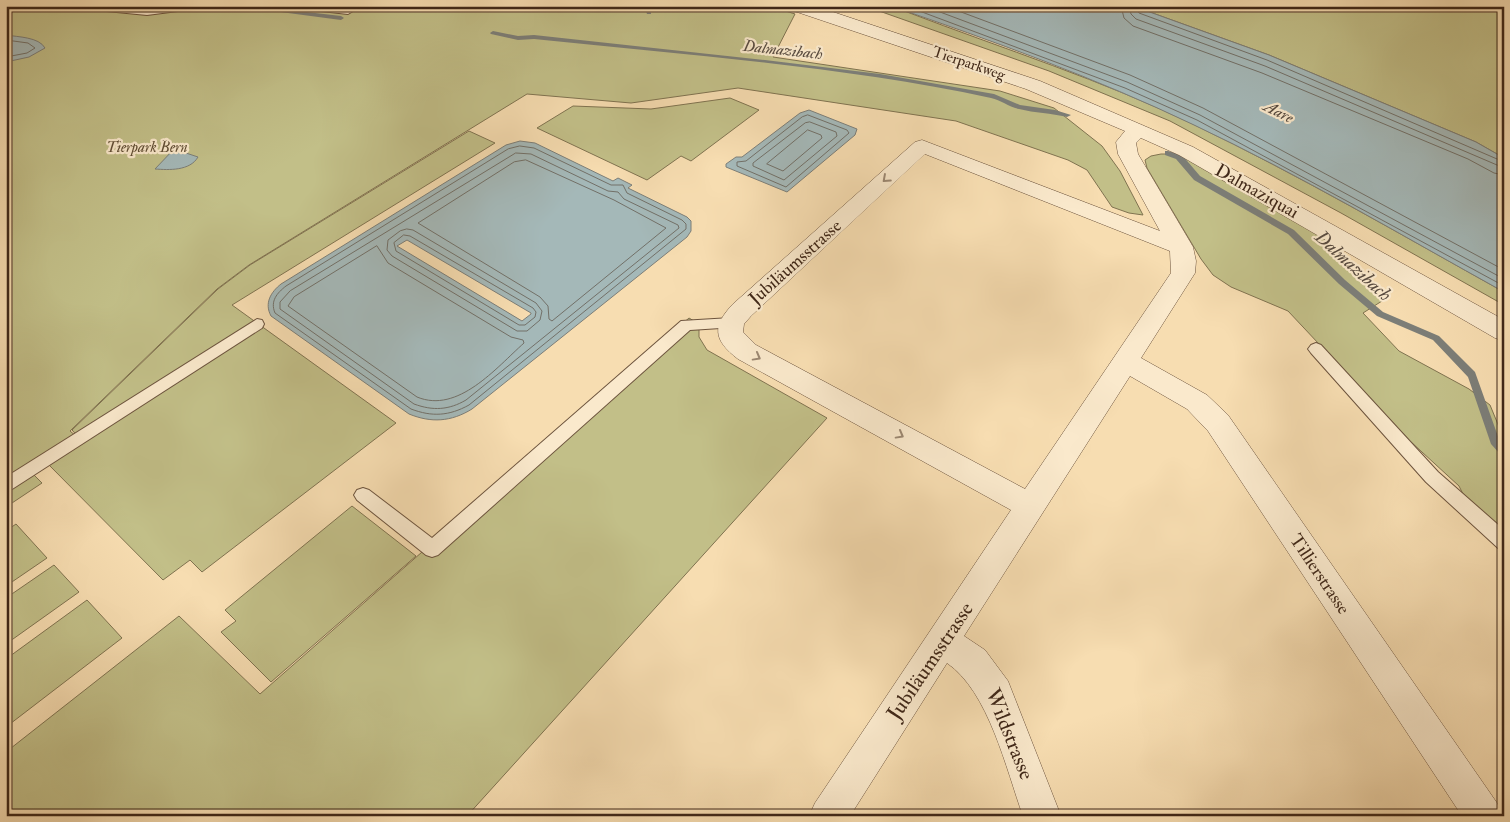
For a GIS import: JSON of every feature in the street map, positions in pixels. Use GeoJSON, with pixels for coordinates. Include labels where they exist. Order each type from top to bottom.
{"type":"FeatureCollection","features":[{"type":"Feature","properties":{"kind":"street","name":"Tierparkweg"},"geometry":{"type":"LineString","coordinates":[[797,6],[1033,85],[1138,129]]}},
{"type":"Feature","properties":{"kind":"street","name":"Jubiläumsstrasse"},"geometry":{"type":"LineString","coordinates":[[828,816],[1183,274],[1184,261],[1181,247],[1128,154],[1126,142],[1138,129]]}},
{"type":"Feature","properties":{"kind":"street","name":"Dalmaziquai"},"geometry":{"type":"LineString","coordinates":[[1138,129],[1186,151],[1504,332]]}},
{"type":"Feature","properties":{"kind":"street","name":"Jubiläumsstrasse"},"geometry":{"type":"LineString","coordinates":[[731,323],[749,304],[922,146],[1181,247]]}},
{"type":"Feature","properties":{"kind":"street"},"geometry":{"type":"LineString","coordinates":[[731,323],[730,333],[732,340],[747,352],[1032,507]]}},
{"type":"Feature","properties":{"kind":"street","name":"Tillierstrasse"},"geometry":{"type":"LineString","coordinates":[[1127,362],[1197,402],[1218,423],[1484,816]]}},
{"type":"Feature","properties":{"kind":"street","name":"Wildstrasse"},"geometry":{"type":"LineString","coordinates":[[943,641],[973,661],[996,693],[1042,816]]}},
{"type":"Feature","properties":{"kind":"lane"},"geometry":{"type":"LineString","coordinates":[[86,6],[147,12],[171,11],[193,6]]}},
{"type":"Feature","properties":{"kind":"lane"},"geometry":{"type":"LineString","coordinates":[[303,6],[348,11]]}},
{"type":"Feature","properties":{"kind":"lane"},"geometry":{"type":"LineString","coordinates":[[364,495],[432,549],[686,325],[731,323]]}},
{"type":"Feature","properties":{"kind":"lane"},"geometry":{"type":"LineString","coordinates":[[6,486],[257,324]]}},
{"type":"Feature","properties":{"kind":"lane"},"geometry":{"type":"LineString","coordinates":[[1316,349],[1432,478],[1504,542]]}},
{"type":"Feature","properties":{"kind":"green space","name":"Tierpark Bern"},"geometry":{"type":"Polygon","coordinates":[[[6,6],[770,6],[795,14],[773,57],[1000,91],[1054,108],[1102,146],[1120,171],[1143,215],[1129,213],[1112,207],[1087,170],[1068,160],[956,121],[738,88],[631,103],[527,94],[249,265],[217,289],[70,431],[83,442],[72,430],[218,289],[250,265],[469,131],[495,143],[232,305],[396,423],[202,572],[190,560],[163,580],[48,464],[33,474],[42,483],[6,507],[6,6]]]}},
{"type":"Feature","properties":{"kind":"green space"},"geometry":{"type":"Polygon","coordinates":[[[865,6],[891,6],[1089,79],[1195,125],[1312,185],[1504,292],[1504,305],[1341,213],[1170,121],[1049,71],[865,6]]]}},
{"type":"Feature","properties":{"kind":"green space"},"geometry":{"type":"Polygon","coordinates":[[[1133,6],[1504,6],[1504,158],[1476,142],[1269,55],[1133,6]]]}},
{"type":"Feature","properties":{"kind":"green space"},"geometry":{"type":"Polygon","coordinates":[[[730,98],[759,110],[691,161],[681,156],[647,180],[537,128],[573,106],[651,109],[730,98]]]}},
{"type":"Feature","properties":{"kind":"green space"},"geometry":{"type":"Polygon","coordinates":[[[1178,154],[1317,232],[1365,277],[1382,301],[1363,313],[1399,351],[1469,389],[1490,405],[1504,439],[1504,535],[1468,504],[1459,486],[1410,441],[1288,311],[1231,287],[1213,275],[1201,259],[1147,168],[1145,160],[1151,156],[1178,154]]]}},
{"type":"Feature","properties":{"kind":"green space"},"geometry":{"type":"Polygon","coordinates":[[[689,318],[699,324],[699,337],[707,350],[827,418],[467,816],[6,816],[6,752],[179,616],[260,694],[689,318]]]}},
{"type":"Feature","properties":{"kind":"green space"},"geometry":{"type":"Polygon","coordinates":[[[352,506],[416,556],[271,682],[221,632],[236,621],[225,610],[352,506]]]}},
{"type":"Feature","properties":{"kind":"green space"},"geometry":{"type":"Polygon","coordinates":[[[16,524],[47,558],[6,586],[6,531],[16,524]]]}},
{"type":"Feature","properties":{"kind":"green space"},"geometry":{"type":"Polygon","coordinates":[[[54,565],[79,592],[6,644],[6,598],[54,565]]]}},
{"type":"Feature","properties":{"kind":"green space"},"geometry":{"type":"Polygon","coordinates":[[[87,600],[122,638],[6,727],[6,659],[87,600]]]}},
{"type":"Feature","properties":{"kind":"water","name":"Aare"},"geometry":{"type":"Polygon","coordinates":[[[891,6],[1133,6],[1269,55],[1476,142],[1504,158],[1504,292],[1312,185],[1194,125],[1044,61],[891,6]]]}},
{"type":"Feature","properties":{"kind":"water"},"geometry":{"type":"Polygon","coordinates":[[[6,35],[33,40],[42,44],[45,48],[29,57],[6,62],[6,35]]]}},
{"type":"Feature","properties":{"kind":"water"},"geometry":{"type":"Polygon","coordinates":[[[809,110],[857,129],[855,135],[787,192],[726,167],[726,164],[736,157],[742,157],[800,113],[809,110]]]}},
{"type":"Feature","properties":{"kind":"water"},"geometry":{"type":"Polygon","coordinates":[[[520,141],[535,143],[613,181],[618,178],[632,185],[628,188],[687,217],[691,221],[691,231],[687,237],[472,409],[449,419],[425,419],[409,414],[271,316],[268,302],[274,291],[281,284],[506,145],[520,141]],[[407,240],[397,246],[522,321],[531,313],[407,240]]]}},
{"type":"Feature","properties":{"kind":"water"},"geometry":{"type":"Polygon","coordinates":[[[174,149],[198,157],[194,162],[185,167],[155,169],[174,149]]]}},
{"type":"Feature","properties":{"kind":"waterway","name":"Dalmazibach"},"geometry":{"type":"LineString","coordinates":[[237,6],[341,18]]}},
{"type":"Feature","properties":{"kind":"waterway"},"geometry":{"type":"LineString","coordinates":[[647,6],[649,13]]}},
{"type":"Feature","properties":{"kind":"waterway","name":"Dalmazibach"},"geometry":{"type":"LineString","coordinates":[[493,33],[518,38],[534,37],[707,55],[880,77],[994,96],[1018,107],[1067,115]]}},
{"type":"Feature","properties":{"kind":"waterway","name":"Dalmazibach"},"geometry":{"type":"LineString","coordinates":[[1168,153],[1179,157],[1197,178],[1291,232],[1342,282],[1380,314],[1436,338],[1472,375],[1496,444],[1504,451]]}}]}
